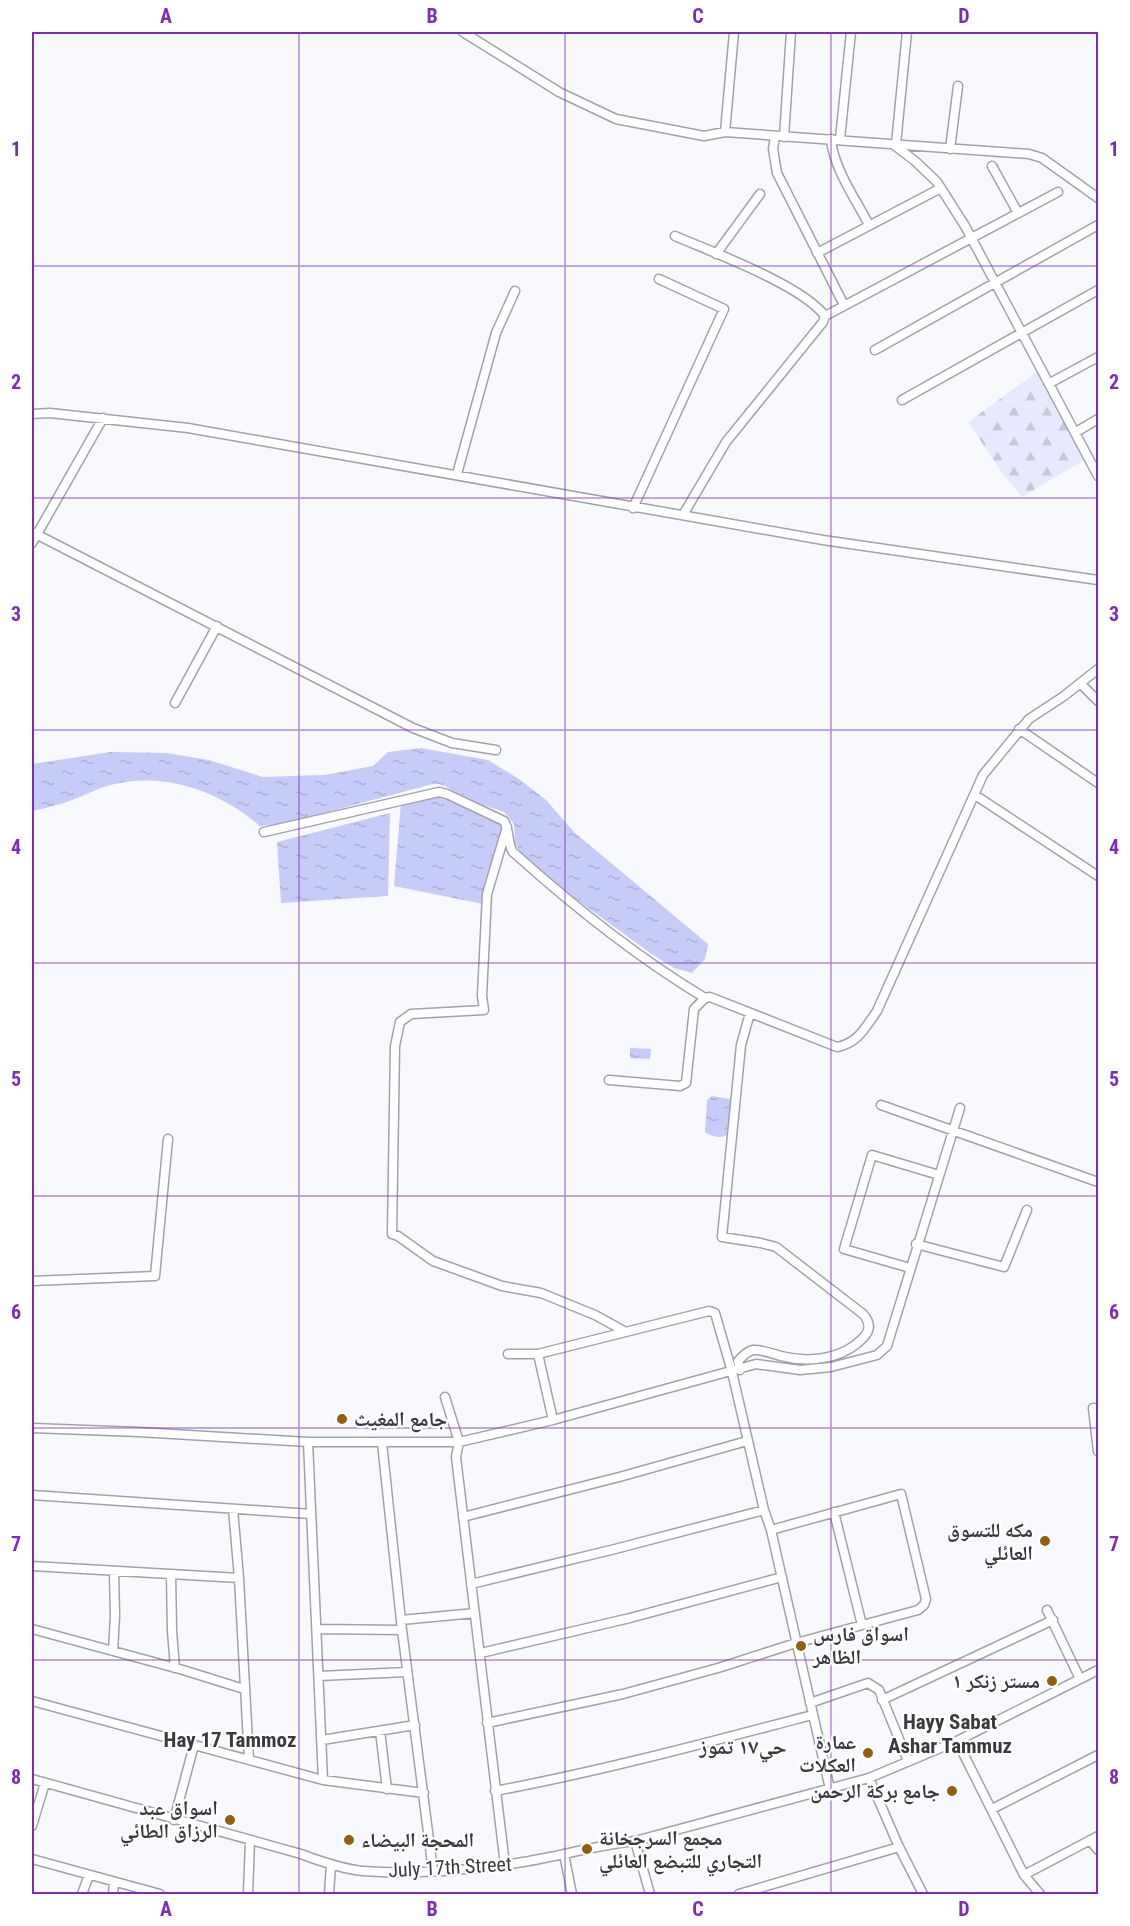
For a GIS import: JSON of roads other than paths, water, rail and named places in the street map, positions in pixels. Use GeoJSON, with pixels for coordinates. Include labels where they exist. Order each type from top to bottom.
{"type":"FeatureCollection","features":[{"type":"Feature","properties":{"kind":"street"},"geometry":{"type":"LineString","coordinates":[[463,32],[558,92],[616,119],[704,136],[725,132],[1029,154],[1042,158],[1098,198]]}},
{"type":"Feature","properties":{"kind":"street"},"geometry":{"type":"LineString","coordinates":[[725,132],[734,32]]}},
{"type":"Feature","properties":{"kind":"street"},"geometry":{"type":"LineString","coordinates":[[791,32],[780,137],[773,149],[777,173],[844,305]]}},
{"type":"Feature","properties":{"kind":"street"},"geometry":{"type":"LineString","coordinates":[[851,32],[836,139],[832,148],[869,225]]}},
{"type":"Feature","properties":{"kind":"street"},"geometry":{"type":"LineString","coordinates":[[895,144],[908,32]]}},
{"type":"Feature","properties":{"kind":"street"},"geometry":{"type":"LineString","coordinates":[[950,149],[958,86]]}},
{"type":"Feature","properties":{"kind":"street"},"geometry":{"type":"LineString","coordinates":[[895,144],[941,188],[972,238],[1098,476]]}},
{"type":"Feature","properties":{"kind":"street"},"geometry":{"type":"LineString","coordinates":[[992,166],[1018,213]]}},
{"type":"Feature","properties":{"kind":"street"},"geometry":{"type":"LineString","coordinates":[[817,253],[941,188]]}},
{"type":"Feature","properties":{"kind":"street"},"geometry":{"type":"LineString","coordinates":[[825,316],[1058,192]]}},
{"type":"Feature","properties":{"kind":"street"},"geometry":{"type":"LineString","coordinates":[[716,254],[760,194]]}},
{"type":"Feature","properties":{"kind":"street"},"geometry":{"type":"LineString","coordinates":[[875,350],[1098,225]]}},
{"type":"Feature","properties":{"kind":"street"},"geometry":{"type":"LineString","coordinates":[[675,236],[786,285],[820,309],[825,316],[824,322],[726,442],[683,515]]}},
{"type":"Feature","properties":{"kind":"street"},"geometry":{"type":"LineString","coordinates":[[633,508],[724,309],[659,279]]}},
{"type":"Feature","properties":{"kind":"street"},"geometry":{"type":"LineString","coordinates":[[902,400],[1098,290]]}},
{"type":"Feature","properties":{"kind":"street"},"geometry":{"type":"LineString","coordinates":[[457,474],[496,333],[515,291]]}},
{"type":"Feature","properties":{"kind":"street"},"geometry":{"type":"LineString","coordinates":[[1050,383],[1098,357]]}},
{"type":"Feature","properties":{"kind":"street"},"geometry":{"type":"LineString","coordinates":[[32,414],[50,413],[188,428],[834,542],[1098,580]]}},
{"type":"Feature","properties":{"kind":"street"},"geometry":{"type":"LineString","coordinates":[[32,543],[34,533],[103,418]]}},
{"type":"Feature","properties":{"kind":"street"},"geometry":{"type":"LineString","coordinates":[[1076,432],[1098,419]]}},
{"type":"Feature","properties":{"kind":"street"},"geometry":{"type":"LineString","coordinates":[[34,533],[413,728],[452,743],[496,750]]}},
{"type":"Feature","properties":{"kind":"street"},"geometry":{"type":"LineString","coordinates":[[175,703],[217,626]]}},
{"type":"Feature","properties":{"kind":"street"},"geometry":{"type":"LineString","coordinates":[[264,832],[439,792],[504,821],[513,852],[582,912],[662,972],[705,998],[710,997],[837,1047],[847,1045],[860,1037],[876,1011],[983,775],[1029,718],[1098,669]]}},
{"type":"Feature","properties":{"kind":"street"},"geometry":{"type":"LineString","coordinates":[[1080,683],[1098,701]]}},
{"type":"Feature","properties":{"kind":"street"},"geometry":{"type":"LineString","coordinates":[[1019,729],[1098,783]]}},
{"type":"Feature","properties":{"kind":"street"},"geometry":{"type":"LineString","coordinates":[[975,795],[1098,876]]}},
{"type":"Feature","properties":{"kind":"street"},"geometry":{"type":"LineString","coordinates":[[507,827],[487,894],[482,996],[484,1010],[411,1014],[400,1022],[395,1046],[392,1234],[433,1261],[502,1286],[541,1293],[595,1315],[624,1331]]}},
{"type":"Feature","properties":{"kind":"street"},"geometry":{"type":"LineString","coordinates":[[609,1080],[680,1086],[686,1083],[694,1010],[705,998]]}},
{"type":"Feature","properties":{"kind":"street"},"geometry":{"type":"LineString","coordinates":[[736,1371],[738,1361],[745,1354],[755,1350],[794,1360],[836,1356],[855,1346],[866,1336],[869,1328],[868,1320],[863,1314],[776,1247],[722,1237],[740,1055],[750,1013]]}},
{"type":"Feature","properties":{"kind":"street"},"geometry":{"type":"LineString","coordinates":[[881,1105],[1098,1182]]}},
{"type":"Feature","properties":{"kind":"street"},"geometry":{"type":"LineString","coordinates":[[32,1428],[139,1432],[308,1443],[459,1442],[553,1420],[756,1364],[800,1370],[859,1361],[877,1355],[887,1346],[916,1244],[960,1108]]}},
{"type":"Feature","properties":{"kind":"street"},"geometry":{"type":"LineString","coordinates":[[32,1281],[155,1276],[168,1139]]}},
{"type":"Feature","properties":{"kind":"street"},"geometry":{"type":"LineString","coordinates":[[910,1268],[844,1249],[872,1155],[939,1174]]}},
{"type":"Feature","properties":{"kind":"street"},"geometry":{"type":"LineString","coordinates":[[916,1244],[1004,1267],[1027,1210]]}},
{"type":"Feature","properties":{"kind":"street"},"geometry":{"type":"LineString","coordinates":[[508,1354],[537,1354],[624,1331],[709,1311],[715,1312],[736,1371],[747,1441],[771,1530],[830,1789]]}},
{"type":"Feature","properties":{"kind":"street"},"geometry":{"type":"LineString","coordinates":[[537,1354],[553,1420]]}},
{"type":"Feature","properties":{"kind":"street"},"geometry":{"type":"LineString","coordinates":[[445,1397],[459,1442],[456,1457],[505,1865]]}},
{"type":"Feature","properties":{"kind":"street"},"geometry":{"type":"LineString","coordinates":[[1098,1408],[1093,1408],[1098,1451]]}},
{"type":"Feature","properties":{"kind":"street"},"geometry":{"type":"LineString","coordinates":[[463,1517],[747,1441]]}},
{"type":"Feature","properties":{"kind":"street"},"geometry":{"type":"LineString","coordinates":[[308,1443],[323,1780]]}},
{"type":"Feature","properties":{"kind":"street"},"geometry":{"type":"LineString","coordinates":[[381,1443],[401,1625],[433,1871]]}},
{"type":"Feature","properties":{"kind":"street"},"geometry":{"type":"LineString","coordinates":[[487,1723],[623,1694],[918,1610],[924,1605],[926,1599],[903,1496],[899,1493],[771,1530]]}},
{"type":"Feature","properties":{"kind":"street"},"geometry":{"type":"LineString","coordinates":[[32,1495],[311,1514]]}},
{"type":"Feature","properties":{"kind":"street"},"geometry":{"type":"LineString","coordinates":[[233,1509],[249,1760]]}},
{"type":"Feature","properties":{"kind":"street"},"geometry":{"type":"LineString","coordinates":[[471,1584],[764,1510]]}},
{"type":"Feature","properties":{"kind":"street"},"geometry":{"type":"LineString","coordinates":[[834,1512],[862,1625]]}},
{"type":"Feature","properties":{"kind":"street"},"geometry":{"type":"LineString","coordinates":[[32,1566],[239,1578]]}},
{"type":"Feature","properties":{"kind":"street"},"geometry":{"type":"LineString","coordinates":[[113,1651],[114,1571]]}},
{"type":"Feature","properties":{"kind":"street"},"geometry":{"type":"LineString","coordinates":[[171,1574],[175,1668]]}},
{"type":"Feature","properties":{"kind":"street"},"geometry":{"type":"LineString","coordinates":[[481,1653],[630,1618],[782,1577]]}},
{"type":"Feature","properties":{"kind":"street"},"geometry":{"type":"LineString","coordinates":[[1047,1610],[1080,1679]]}},
{"type":"Feature","properties":{"kind":"street"},"geometry":{"type":"LineString","coordinates":[[317,1629],[401,1625],[475,1613]]}},
{"type":"Feature","properties":{"kind":"street"},"geometry":{"type":"LineString","coordinates":[[882,1700],[1053,1620]]}},
{"type":"Feature","properties":{"kind":"street"},"geometry":{"type":"LineString","coordinates":[[32,1629],[244,1689]]}},
{"type":"Feature","properties":{"kind":"street","name":"July 17th Street"},"geometry":{"type":"LineString","coordinates":[[32,1779],[301,1854],[331,1865],[363,1871],[433,1871],[505,1865],[605,1844],[635,1841],[868,1778],[957,1741],[1098,1670]]}},
{"type":"Feature","properties":{"kind":"street"},"geometry":{"type":"LineString","coordinates":[[319,1676],[407,1672]]}},
{"type":"Feature","properties":{"kind":"street"},"geometry":{"type":"LineString","coordinates":[[810,1703],[868,1683],[874,1685],[879,1690],[908,1761]]}},
{"type":"Feature","properties":{"kind":"street"},"geometry":{"type":"LineString","coordinates":[[32,1701],[323,1780],[424,1793]]}},
{"type":"Feature","properties":{"kind":"street"},"geometry":{"type":"LineString","coordinates":[[495,1791],[642,1761],[812,1715]]}},
{"type":"Feature","properties":{"kind":"street"},"geometry":{"type":"LineString","coordinates":[[322,1740],[415,1725]]}},
{"type":"Feature","properties":{"kind":"street"},"geometry":{"type":"LineString","coordinates":[[380,1731],[387,1788]]}},
{"type":"Feature","properties":{"kind":"street"},"geometry":{"type":"LineString","coordinates":[[957,1741],[1024,1875],[1040,1894]]}},
{"type":"Feature","properties":{"kind":"street"},"geometry":{"type":"LineString","coordinates":[[174,1820],[194,1745]]}},
{"type":"Feature","properties":{"kind":"street"},"geometry":{"type":"LineString","coordinates":[[992,1809],[1098,1755]]}},
{"type":"Feature","properties":{"kind":"street"},"geometry":{"type":"LineString","coordinates":[[868,1778],[898,1848],[922,1894]]}},
{"type":"Feature","properties":{"kind":"street"},"geometry":{"type":"LineString","coordinates":[[32,1826],[45,1783]]}},
{"type":"Feature","properties":{"kind":"street"},"geometry":{"type":"LineString","coordinates":[[1024,1875],[1094,1838],[1098,1850]]}},
{"type":"Feature","properties":{"kind":"street"},"geometry":{"type":"LineString","coordinates":[[248,1894],[250,1841]]}},
{"type":"Feature","properties":{"kind":"street"},"geometry":{"type":"LineString","coordinates":[[635,1841],[650,1894]]}},
{"type":"Feature","properties":{"kind":"street"},"geometry":{"type":"LineString","coordinates":[[739,1894],[898,1848]]}},
{"type":"Feature","properties":{"kind":"street"},"geometry":{"type":"LineString","coordinates":[[564,1854],[572,1894]]}},
{"type":"Feature","properties":{"kind":"street"},"geometry":{"type":"LineString","coordinates":[[32,1859],[160,1894]]}},
{"type":"Feature","properties":{"kind":"street"},"geometry":{"type":"LineString","coordinates":[[329,1894],[331,1865]]}},
{"type":"Feature","properties":{"kind":"street"},"geometry":{"type":"LineString","coordinates":[[82,1894],[89,1875]]}},
{"type":"Feature","properties":{"kind":"street"},"geometry":{"type":"LineString","coordinates":[[113,1894],[114,1882]]}},
{"type":"Feature","properties":{"kind":"water"},"geometry":{"type":"Polygon","coordinates":[[[421,748],[488,760],[519,779],[546,800],[574,832],[708,944],[705,959],[692,973],[674,968],[653,955],[562,889],[520,852],[515,842],[514,824],[504,812],[483,805],[440,784],[282,824],[260,826],[228,803],[211,795],[174,783],[154,781],[109,785],[67,802],[32,811],[32,764],[111,752],[167,753],[209,760],[263,777],[324,775],[373,766],[388,752],[421,748]]]}},
{"type":"Feature","properties":{"kind":"water"},"geometry":{"type":"Polygon","coordinates":[[[439,794],[504,826],[483,893],[483,904],[394,886],[401,802],[439,794]]]}},
{"type":"Feature","properties":{"kind":"water"},"geometry":{"type":"Polygon","coordinates":[[[390,813],[388,896],[281,903],[277,842],[390,813]]]}},
{"type":"Feature","properties":{"kind":"water"},"geometry":{"type":"Polygon","coordinates":[[[630,1048],[651,1049],[650,1059],[630,1058],[630,1048]]]}},
{"type":"Feature","properties":{"kind":"water"},"geometry":{"type":"Polygon","coordinates":[[[712,1096],[730,1099],[733,1104],[729,1134],[726,1136],[717,1137],[705,1132],[707,1100],[712,1096]]]}},
{"type":"Feature","properties":{"kind":"place","name":"جامع المغيث"},"geometry":{"type":"Point","coordinates":[342,1419]}},
{"type":"Feature","properties":{"kind":"place","name":"مكه للتسوق العائلي"},"geometry":{"type":"Point","coordinates":[1045,1541]}},
{"type":"Feature","properties":{"kind":"place","name":"اسواق فارس الظاهر"},"geometry":{"type":"Point","coordinates":[801,1646]}},
{"type":"Feature","properties":{"kind":"place","name":"مستر زنكر ١"},"geometry":{"type":"Point","coordinates":[1052,1681]}},
{"type":"Feature","properties":{"kind":"place","name":"عمارة العكلات"},"geometry":{"type":"Point","coordinates":[868,1753]}},
{"type":"Feature","properties":{"kind":"place","name":"جامع بركة الرحمن"},"geometry":{"type":"Point","coordinates":[952,1791]}},
{"type":"Feature","properties":{"kind":"place","name":"اسواق عبد الرزاق الطائي"},"geometry":{"type":"Point","coordinates":[230,1820]}},
{"type":"Feature","properties":{"kind":"place","name":"المحجة البيضاء"},"geometry":{"type":"Point","coordinates":[349,1840]}},
{"type":"Feature","properties":{"kind":"place","name":"مجمع السرجخانة التجاري للتبضع العائلي"},"geometry":{"type":"Point","coordinates":[587,1849]}},
{"type":"Feature","properties":{"kind":"district","name":"Hayy Sabat Ashar Tammuz"},"geometry":{"type":"Point","coordinates":[950,1734]}},
{"type":"Feature","properties":{"kind":"district","name":"Hay 17 Tammoz"},"geometry":{"type":"Point","coordinates":[230,1740]}},
{"type":"Feature","properties":{"kind":"district","name":"حي۱۷ تموز"},"geometry":{"type":"Point","coordinates":[743,1747]}}]}
